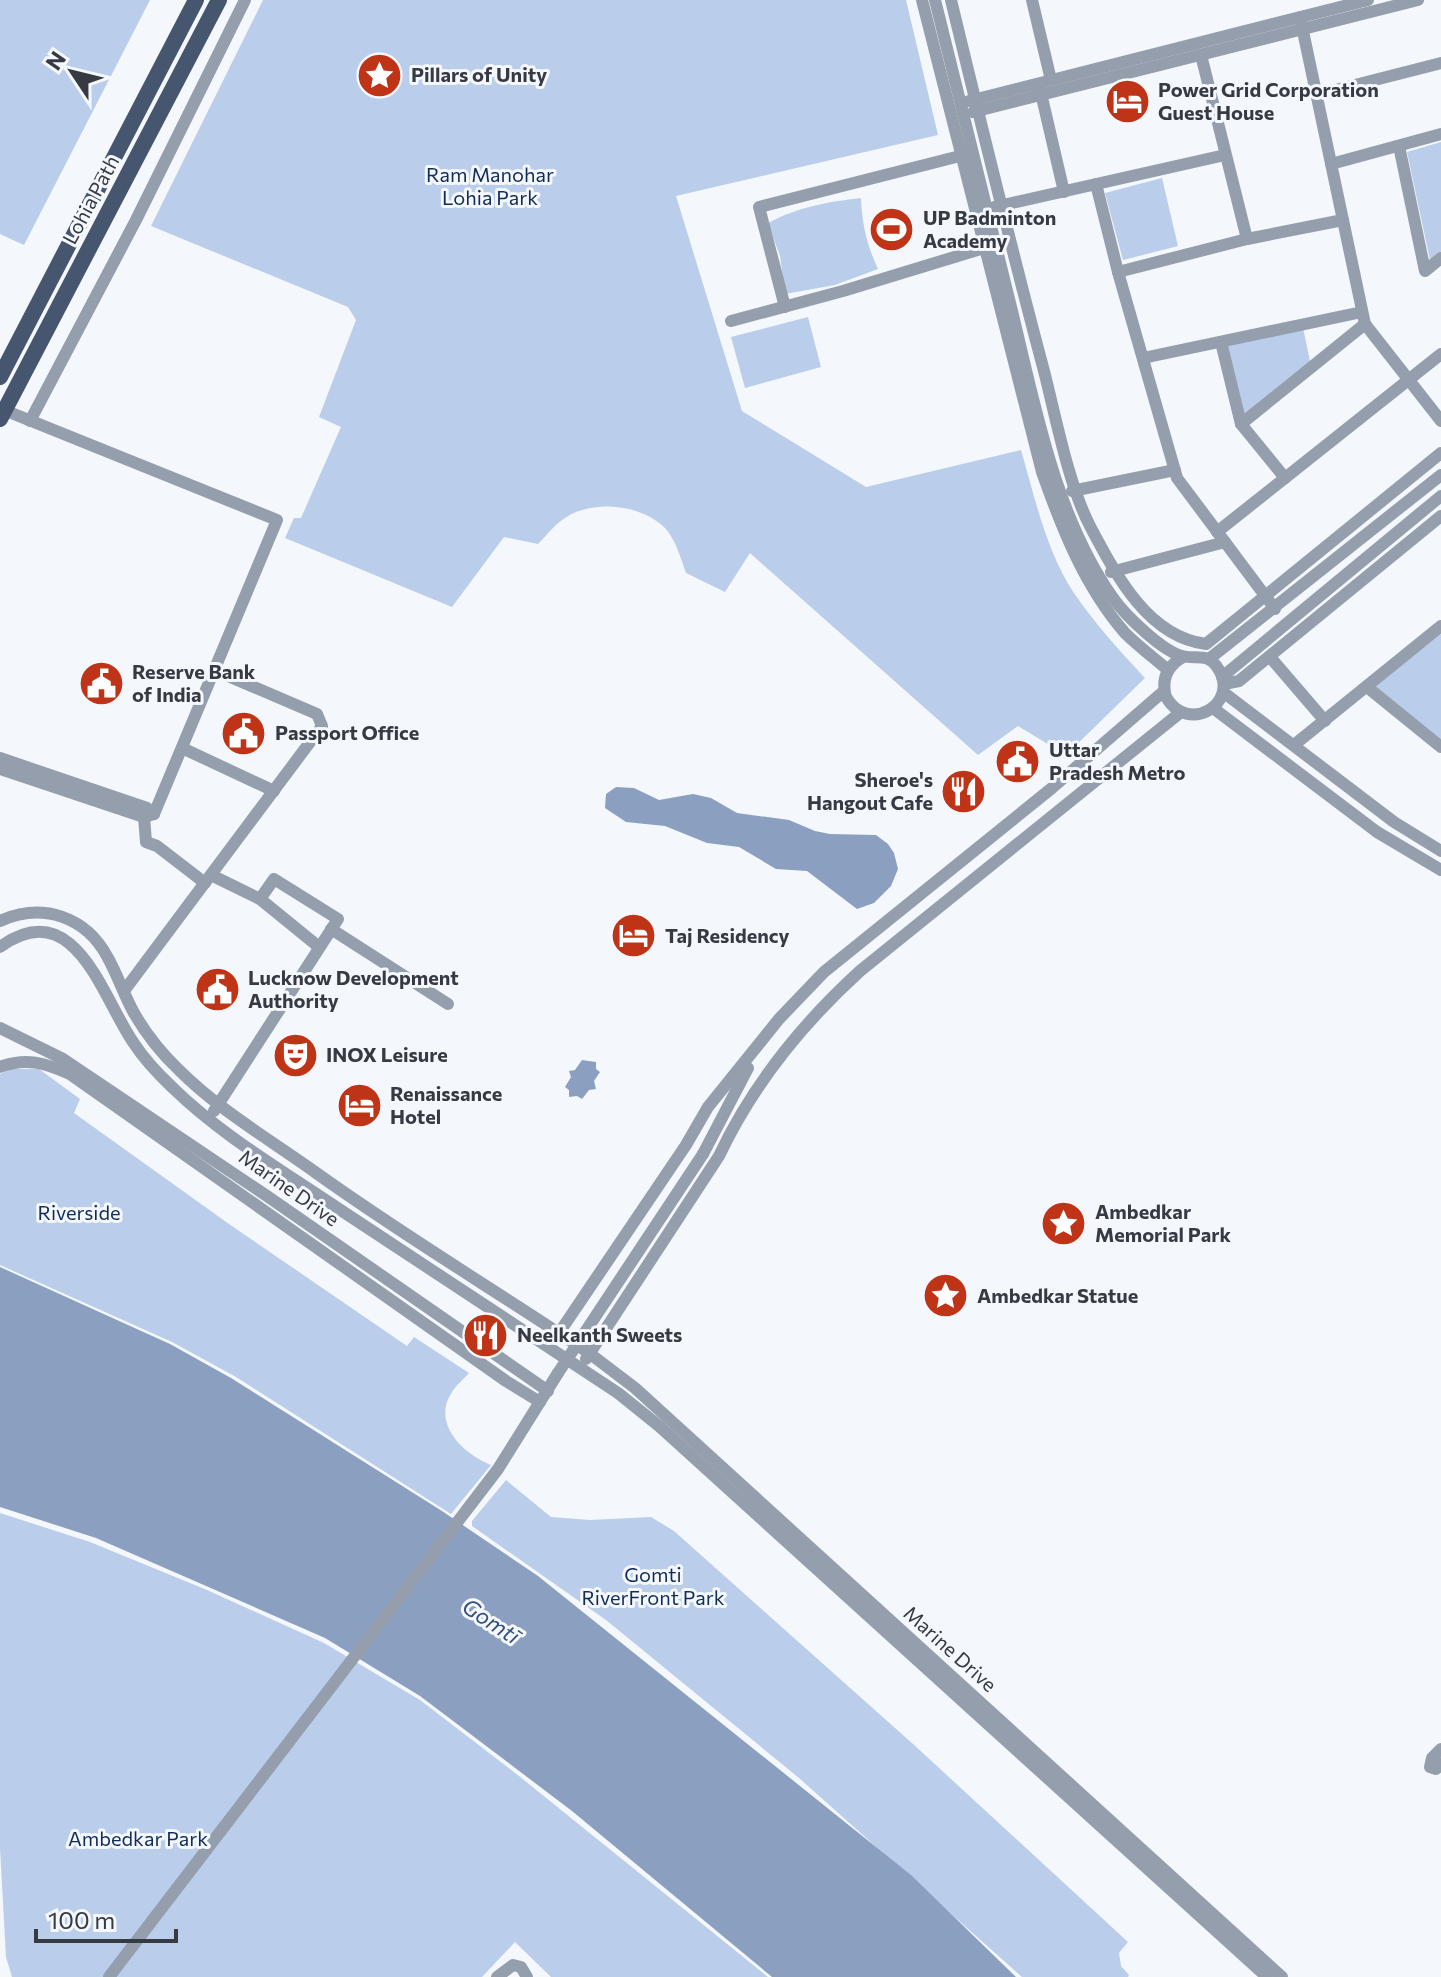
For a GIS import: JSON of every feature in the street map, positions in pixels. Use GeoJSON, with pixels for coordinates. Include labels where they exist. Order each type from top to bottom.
{"type":"FeatureCollection","features":[{"type":"Feature","properties":{"kind":"main road","name":"Lohia Path"},"geometry":{"type":"LineString","coordinates":[[0,377],[196,0]]}},
{"type":"Feature","properties":{"kind":"main road","name":"Lohia Path"},"geometry":{"type":"LineString","coordinates":[[2,415],[219,0]]}},
{"type":"Feature","properties":{"kind":"street"},"geometry":{"type":"LineString","coordinates":[[30,421],[136,220],[245,0]]}},
{"type":"Feature","properties":{"kind":"street"},"geometry":{"type":"LineString","coordinates":[[922,0],[987,209],[1035,405],[1062,493],[1072,521],[1113,598],[1138,628],[1183,657],[1209,659],[1223,684],[1294,745],[1394,822],[1441,851]]}},
{"type":"Feature","properties":{"kind":"street"},"geometry":{"type":"LineString","coordinates":[[935,0],[958,110],[960,156],[1042,472],[1058,520],[1102,604],[1127,635],[1168,670]]}},
{"type":"Feature","properties":{"kind":"street"},"geometry":{"type":"LineString","coordinates":[[951,0],[1077,490],[1090,526],[1116,570],[1137,604],[1160,626],[1188,642],[1206,644],[1441,453]]}},
{"type":"Feature","properties":{"kind":"street"},"geometry":{"type":"LineString","coordinates":[[1032,0],[1064,192]]}},
{"type":"Feature","properties":{"kind":"street"},"geometry":{"type":"LineString","coordinates":[[1044,86],[1201,55],[1368,0]]}},
{"type":"Feature","properties":{"kind":"street"},"geometry":{"type":"LineString","coordinates":[[958,110],[1301,23],[1418,0]]}},
{"type":"Feature","properties":{"kind":"street"},"geometry":{"type":"LineString","coordinates":[[1301,23],[1364,318],[1441,421]]}},
{"type":"Feature","properties":{"kind":"street"},"geometry":{"type":"LineString","coordinates":[[1201,55],[1247,239]]}},
{"type":"Feature","properties":{"kind":"street"},"geometry":{"type":"LineString","coordinates":[[1316,95],[1441,63]]}},
{"type":"Feature","properties":{"kind":"street"},"geometry":{"type":"LineString","coordinates":[[1331,164],[1441,134]]}},
{"type":"Feature","properties":{"kind":"street"},"geometry":{"type":"LineString","coordinates":[[1399,146],[1425,271],[1441,258]]}},
{"type":"Feature","properties":{"kind":"street"},"geometry":{"type":"LineString","coordinates":[[987,209],[1225,155]]}},
{"type":"Feature","properties":{"kind":"street"},"geometry":{"type":"LineString","coordinates":[[785,307],[759,207],[960,156]]}},
{"type":"Feature","properties":{"kind":"street"},"geometry":{"type":"LineString","coordinates":[[1096,184],[1177,478],[1275,609]]}},
{"type":"Feature","properties":{"kind":"street"},"geometry":{"type":"LineString","coordinates":[[1118,272],[1247,239],[1343,220]]}},
{"type":"Feature","properties":{"kind":"street"},"geometry":{"type":"LineString","coordinates":[[731,321],[984,248]]}},
{"type":"Feature","properties":{"kind":"street"},"geometry":{"type":"LineString","coordinates":[[1143,358],[1364,318]]}},
{"type":"Feature","properties":{"kind":"street"},"geometry":{"type":"LineString","coordinates":[[1241,424],[1364,318]]}},
{"type":"Feature","properties":{"kind":"street"},"geometry":{"type":"LineString","coordinates":[[1221,342],[1241,424],[1285,478]]}},
{"type":"Feature","properties":{"kind":"street"},"geometry":{"type":"LineString","coordinates":[[1100,575],[1221,537],[1285,478],[1441,354]]}},
{"type":"Feature","properties":{"kind":"street"},"geometry":{"type":"LineString","coordinates":[[2,415],[30,421],[277,520],[182,748],[149,816],[146,842],[208,879],[260,899],[319,947]]}},
{"type":"Feature","properties":{"kind":"street"},"geometry":{"type":"LineString","coordinates":[[1062,493],[1175,470]]}},
{"type":"Feature","properties":{"kind":"street"},"geometry":{"type":"LineString","coordinates":[[1209,659],[1441,475]]}},
{"type":"Feature","properties":{"kind":"street"},"geometry":{"type":"LineString","coordinates":[[1183,657],[1168,670],[1164,691],[1170,704],[1181,712],[1197,715],[1213,708],[1223,684],[1441,496]]}},
{"type":"Feature","properties":{"kind":"street"},"geometry":{"type":"LineString","coordinates":[[1223,684],[1239,681],[1441,516]]}},
{"type":"Feature","properties":{"kind":"street"},"geometry":{"type":"LineString","coordinates":[[1294,745],[1441,626]]}},
{"type":"Feature","properties":{"kind":"street"},"geometry":{"type":"LineString","coordinates":[[1270,657],[1325,721]]}},
{"type":"Feature","properties":{"kind":"street"},"geometry":{"type":"LineString","coordinates":[[124,991],[322,726],[317,714],[214,670]]}},
{"type":"Feature","properties":{"kind":"street"},"geometry":{"type":"LineString","coordinates":[[1367,687],[1441,747]]}},
{"type":"Feature","properties":{"kind":"street"},"geometry":{"type":"LineString","coordinates":[[549,1348],[686,1145],[708,1107],[824,972],[1052,788],[1164,691]]}},
{"type":"Feature","properties":{"kind":"street"},"geometry":{"type":"LineString","coordinates":[[1213,708],[1377,832],[1441,870]]}},
{"type":"Feature","properties":{"kind":"street"},"geometry":{"type":"LineString","coordinates":[[580,1368],[719,1156],[734,1125],[802,1030],[850,980],[1181,712]]}},
{"type":"Feature","properties":{"kind":"street"},"geometry":{"type":"LineString","coordinates":[[182,748],[274,791]]}},
{"type":"Feature","properties":{"kind":"street"},"geometry":{"type":"LineString","coordinates":[[0,758],[147,808],[149,816]]}},
{"type":"Feature","properties":{"kind":"street"},"geometry":{"type":"LineString","coordinates":[[0,769],[149,816]]}},
{"type":"Feature","properties":{"kind":"street"},"geometry":{"type":"LineString","coordinates":[[209,1119],[338,919],[274,879],[260,899]]}},
{"type":"Feature","properties":{"kind":"street","name":"Marine Drive"},"geometry":{"type":"LineString","coordinates":[[0,921],[39,912],[50,912],[72,920],[100,945],[134,1013],[157,1048],[180,1072],[218,1104],[322,1178],[589,1353],[635,1388],[1282,1977]]}},
{"type":"Feature","properties":{"kind":"street"},"geometry":{"type":"LineString","coordinates":[[331,929],[448,1004]]}},
{"type":"Feature","properties":{"kind":"street","name":"Marine Drive"},"geometry":{"type":"LineString","coordinates":[[0,947],[20,936],[36,933],[57,936],[68,942],[90,965],[132,1042],[158,1074],[190,1105],[618,1393],[659,1426],[1267,1977]]}},
{"type":"Feature","properties":{"kind":"street","name":"Marine Drive"},"geometry":{"type":"LineString","coordinates":[[0,1028],[63,1059],[267,1196],[544,1396]]}},
{"type":"Feature","properties":{"kind":"street"},"geometry":{"type":"LineString","coordinates":[[109,1977],[498,1469],[703,1154],[765,1037]]}},
{"type":"Feature","properties":{"kind":"street","name":"Marine Drive"},"geometry":{"type":"LineString","coordinates":[[0,1067],[17,1061],[44,1063],[70,1074],[480,1363],[544,1396]]}},
{"type":"Feature","properties":{"kind":"street"},"geometry":{"type":"LineString","coordinates":[[703,1154],[734,1125]]}},
{"type":"Feature","properties":{"kind":"street"},"geometry":{"type":"LineString","coordinates":[[1441,1749],[1432,1758],[1430,1767],[1436,1769],[1441,1764]]}},
{"type":"Feature","properties":{"kind":"street"},"geometry":{"type":"LineString","coordinates":[[497,1977],[513,1965],[521,1967],[527,1977]]}},
{"type":"Feature","properties":{"kind":"green space"},"geometry":{"type":"Polygon","coordinates":[[[0,0],[150,0],[24,245],[0,234],[0,0]]]}},
{"type":"Feature","properties":{"kind":"green space","name":"Ram Manohar Lohia Park"},"geometry":{"type":"Polygon","coordinates":[[[263,0],[906,0],[938,135],[676,196],[742,411],[866,487],[1021,450],[1042,524],[1064,577],[1090,616],[1145,678],[1066,755],[1018,726],[978,755],[750,553],[725,592],[686,573],[665,528],[630,509],[603,506],[576,512],[558,523],[538,544],[504,537],[452,607],[285,538],[294,518],[301,518],[341,427],[319,417],[356,320],[348,307],[151,226],[263,0]]]}},
{"type":"Feature","properties":{"kind":"green space"},"geometry":{"type":"Polygon","coordinates":[[[1441,142],[1441,252],[1430,260],[1407,152],[1441,142]]]}},
{"type":"Feature","properties":{"kind":"green space"},"geometry":{"type":"Polygon","coordinates":[[[1162,178],[1178,246],[1123,260],[1105,193],[1162,178]]]}},
{"type":"Feature","properties":{"kind":"green space"},"geometry":{"type":"Polygon","coordinates":[[[861,198],[866,235],[878,269],[835,285],[785,294],[780,256],[768,223],[813,206],[861,198]]]}},
{"type":"Feature","properties":{"kind":"green space"},"geometry":{"type":"Polygon","coordinates":[[[808,317],[821,367],[745,388],[731,337],[808,317]]]}},
{"type":"Feature","properties":{"kind":"green space"},"geometry":{"type":"Polygon","coordinates":[[[1303,328],[1310,361],[1243,415],[1226,346],[1303,328]]]}},
{"type":"Feature","properties":{"kind":"green space"},"geometry":{"type":"Polygon","coordinates":[[[1441,634],[1441,740],[1373,687],[1441,634]]]}},
{"type":"Feature","properties":{"kind":"green space","name":"Riverside"},"geometry":{"type":"Polygon","coordinates":[[[10,1069],[39,1069],[80,1099],[74,1113],[229,1224],[407,1346],[414,1337],[469,1373],[454,1389],[446,1404],[445,1415],[453,1436],[461,1445],[491,1465],[451,1514],[236,1377],[172,1342],[0,1265],[0,1074],[10,1069]]]}},
{"type":"Feature","properties":{"kind":"green space","name":"Gomti RiverFront Park"},"geometry":{"type":"Polygon","coordinates":[[[506,1480],[551,1517],[590,1520],[651,1517],[674,1531],[913,1744],[1128,1942],[1119,1953],[1121,1966],[1128,1977],[1022,1977],[799,1778],[606,1620],[472,1526],[472,1521],[506,1480]]]}},
{"type":"Feature","properties":{"kind":"green space","name":"Ambedkar Park"},"geometry":{"type":"Polygon","coordinates":[[[0,1513],[90,1542],[207,1590],[324,1643],[420,1700],[768,1977],[551,1977],[515,1942],[482,1977],[12,1977],[6,1957],[0,1848],[0,1513]]]}},
{"type":"Feature","properties":{"kind":"water"},"geometry":{"type":"Polygon","coordinates":[[[616,787],[634,788],[659,800],[693,794],[711,798],[737,813],[789,820],[830,834],[876,835],[894,853],[898,869],[891,886],[874,903],[857,909],[807,871],[776,869],[739,847],[707,843],[665,826],[626,822],[605,808],[606,794],[616,787]]]}},
{"type":"Feature","properties":{"kind":"water"},"geometry":{"type":"Polygon","coordinates":[[[582,1060],[596,1062],[596,1069],[600,1072],[594,1081],[596,1089],[589,1090],[582,1099],[569,1097],[569,1090],[565,1087],[571,1077],[569,1071],[575,1070],[582,1060]]]}},
{"type":"Feature","properties":{"kind":"water","name":"Gomtī"},"geometry":{"type":"Polygon","coordinates":[[[0,1267],[170,1344],[231,1378],[442,1511],[538,1576],[911,1875],[1016,1977],[772,1977],[572,1811],[420,1696],[325,1638],[96,1538],[0,1507],[0,1267]]]}},
{"type":"Feature","properties":{"kind":"place","name":"Pillars of Unity"},"geometry":{"type":"Point","coordinates":[380,75]}},
{"type":"Feature","properties":{"kind":"place","name":"Power Grid Corporation Guest House"},"geometry":{"type":"Point","coordinates":[1127,101]}},
{"type":"Feature","properties":{"kind":"place","name":"UP Badminton Academy"},"geometry":{"type":"Point","coordinates":[892,229]}},
{"type":"Feature","properties":{"kind":"place","name":"Reserve Bank of India"},"geometry":{"type":"Point","coordinates":[101,683]}},
{"type":"Feature","properties":{"kind":"place","name":"Passport Office"},"geometry":{"type":"Point","coordinates":[244,733]}},
{"type":"Feature","properties":{"kind":"place","name":"Uttar Pradesh Metro"},"geometry":{"type":"Point","coordinates":[1018,762]}},
{"type":"Feature","properties":{"kind":"place","name":"Sheroe's Hangout Cafe"},"geometry":{"type":"Point","coordinates":[964,791]}},
{"type":"Feature","properties":{"kind":"place","name":"Taj Residency"},"geometry":{"type":"Point","coordinates":[634,936]}},
{"type":"Feature","properties":{"kind":"place","name":"Lucknow Development Authority"},"geometry":{"type":"Point","coordinates":[217,990]}},
{"type":"Feature","properties":{"kind":"place","name":"INOX Leisure"},"geometry":{"type":"Point","coordinates":[295,1055]}},
{"type":"Feature","properties":{"kind":"place","name":"Renaissance Hotel"},"geometry":{"type":"Point","coordinates":[359,1105]}},
{"type":"Feature","properties":{"kind":"place","name":"Ambedkar Memorial Park"},"geometry":{"type":"Point","coordinates":[1064,1224]}},
{"type":"Feature","properties":{"kind":"place","name":"Ambedkar Statue"},"geometry":{"type":"Point","coordinates":[946,1296]}},
{"type":"Feature","properties":{"kind":"place","name":"Neelkanth Sweets"},"geometry":{"type":"Point","coordinates":[486,1335]}}]}
